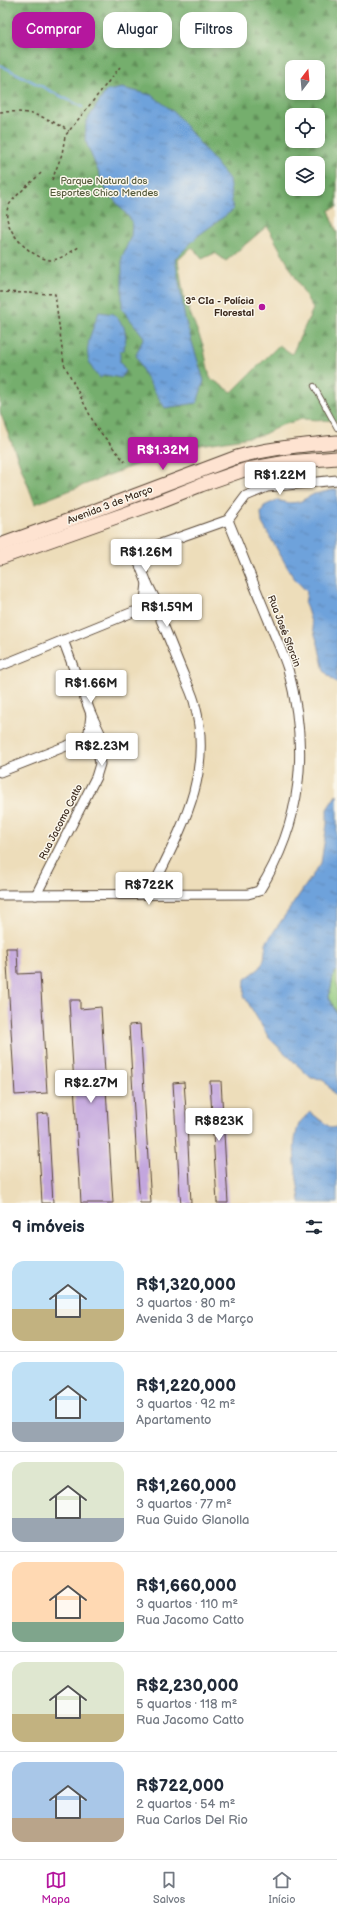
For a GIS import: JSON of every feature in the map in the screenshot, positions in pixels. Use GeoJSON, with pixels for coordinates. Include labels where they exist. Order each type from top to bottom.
{"type":"FeatureCollection","features":[{"type":"Feature","properties":{"kind":"main road","name":"Avenida 3 de Março"},"geometry":{"type":"LineString","coordinates":[[0,545],[237,457],[259,451],[292,446],[337,442]]}},
{"type":"Feature","properties":{"kind":"main road","name":"Avenida 3 de Março"},"geometry":{"type":"LineString","coordinates":[[0,558],[247,469],[286,462],[337,458]]}},
{"type":"Feature","properties":{"kind":"street"},"geometry":{"type":"LineString","coordinates":[[0,894],[149,895],[192,802],[198,778],[200,734],[195,703],[161,620],[157,603],[135,553],[228,520],[242,500],[258,490],[267,487],[337,480]]}},
{"type":"Feature","properties":{"kind":"street","name":"Rua José Sforcin"},"geometry":{"type":"LineString","coordinates":[[149,895],[248,894],[259,891],[280,851],[290,826],[299,775],[300,733],[297,708],[287,668],[228,520]]}},
{"type":"Feature","properties":{"kind":"street"},"geometry":{"type":"LineString","coordinates":[[147,583],[144,609],[161,620]]}},
{"type":"Feature","properties":{"kind":"street"},"geometry":{"type":"LineString","coordinates":[[133,612],[144,601],[150,598],[157,603]]}},
{"type":"Feature","properties":{"kind":"street"},"geometry":{"type":"LineString","coordinates":[[0,666],[133,612],[154,612],[157,603]]}},
{"type":"Feature","properties":{"kind":"street"},"geometry":{"type":"LineString","coordinates":[[63,640],[100,737],[98,745],[88,738]]}},
{"type":"Feature","properties":{"kind":"street"},"geometry":{"type":"LineString","coordinates":[[91,714],[88,738],[99,757]]}},
{"type":"Feature","properties":{"kind":"street"},"geometry":{"type":"LineString","coordinates":[[0,772],[88,738],[96,730],[100,737]]}},
{"type":"Feature","properties":{"kind":"street","name":"Rua Jacomo Catto"},"geometry":{"type":"LineString","coordinates":[[36,895],[96,778],[100,764],[100,737]]}},
{"type":"Feature","properties":{"kind":"lane"},"geometry":{"type":"LineString","coordinates":[[314,386],[337,428]]}},
{"type":"Feature","properties":{"kind":"path"},"geometry":{"type":"LineString","coordinates":[[52,180],[62,154],[65,136],[120,67]]}},
{"type":"Feature","properties":{"kind":"path"},"geometry":{"type":"LineString","coordinates":[[0,112],[18,111],[48,118],[69,131]]}},
{"type":"Feature","properties":{"kind":"path"},"geometry":{"type":"LineString","coordinates":[[41,173],[8,206],[4,217],[10,233],[39,256],[51,260],[79,247]]}},
{"type":"Feature","properties":{"kind":"path"},"geometry":{"type":"LineString","coordinates":[[0,292],[55,294],[64,364],[96,426],[125,462]]}},
{"type":"Feature","properties":{"kind":"green space","name":"Parque Natural dos Esportes Chico Mendes"},"geometry":{"type":"Polygon","coordinates":[[[0,0],[337,0],[337,207],[329,210],[337,233],[337,421],[302,419],[282,425],[262,435],[176,449],[35,504],[0,412],[0,0]],[[267,226],[226,261],[215,253],[202,259],[192,247],[178,260],[184,298],[203,345],[210,378],[232,392],[279,345],[292,354],[313,309],[267,226]]]}},
{"type":"Feature","properties":{"kind":"green space"},"geometry":{"type":"Polygon","coordinates":[[[337,971],[337,1015],[329,997],[334,972],[337,971]]]}},
{"type":"Feature","properties":{"kind":"water"},"geometry":{"type":"Polygon","coordinates":[[[122,88],[152,95],[175,113],[229,179],[233,210],[199,235],[175,259],[185,319],[204,381],[197,403],[165,408],[144,374],[136,355],[144,337],[122,309],[122,257],[131,236],[132,221],[106,190],[85,140],[86,122],[106,91],[122,88]]]}},
{"type":"Feature","properties":{"kind":"water"},"geometry":{"type":"Polygon","coordinates":[[[99,312],[114,314],[124,327],[126,337],[124,350],[120,351],[120,362],[126,371],[121,378],[105,375],[100,378],[93,370],[89,362],[88,346],[99,312]]]}},
{"type":"Feature","properties":{"kind":"water"},"geometry":{"type":"Polygon","coordinates":[[[337,489],[337,684],[324,671],[318,644],[305,603],[307,592],[293,577],[262,523],[261,513],[264,506],[277,500],[289,503],[299,502],[314,494],[337,489]]]}},
{"type":"Feature","properties":{"kind":"water"},"geometry":{"type":"Polygon","coordinates":[[[337,794],[337,971],[334,972],[329,997],[337,1015],[337,1098],[323,1079],[311,1078],[269,1038],[244,996],[245,979],[260,968],[264,959],[266,943],[321,863],[327,824],[327,809],[337,794]]]}},
{"type":"Feature","properties":{"kind":"water"},"geometry":{"type":"Polygon","coordinates":[[[310,1112],[331,1128],[337,1127],[337,1203],[300,1203],[294,1154],[296,1134],[299,1124],[310,1112]]]}},
{"type":"Feature","properties":{"kind":"building"},"geometry":{"type":"Polygon","coordinates":[[[6,948],[17,948],[18,974],[40,973],[47,1093],[15,1095],[6,948]]]}},
{"type":"Feature","properties":{"kind":"building"},"geometry":{"type":"Polygon","coordinates":[[[69,1000],[80,1000],[80,1009],[101,1007],[113,1203],[81,1203],[69,1000]]]}},
{"type":"Feature","properties":{"kind":"building"},"geometry":{"type":"Polygon","coordinates":[[[140,1024],[151,1203],[140,1203],[137,1163],[129,1025],[140,1024]]]}},
{"type":"Feature","properties":{"kind":"building"},"geometry":{"type":"Polygon","coordinates":[[[210,1081],[221,1081],[228,1203],[217,1203],[210,1081]]]}},
{"type":"Feature","properties":{"kind":"building"},"geometry":{"type":"Polygon","coordinates":[[[184,1082],[191,1203],[181,1203],[173,1083],[184,1082]]]}},
{"type":"Feature","properties":{"kind":"building"},"geometry":{"type":"Polygon","coordinates":[[[48,1113],[53,1203],[42,1203],[37,1114],[48,1113]]]}},
{"type":"Feature","properties":{"kind":"waterway"},"geometry":{"type":"LineString","coordinates":[[0,65],[82,107]]}},
{"type":"Feature","properties":{"kind":"place","name":"3ª CIa - Polícia Florestal"},"geometry":{"type":"Point","coordinates":[262,307]}}]}
